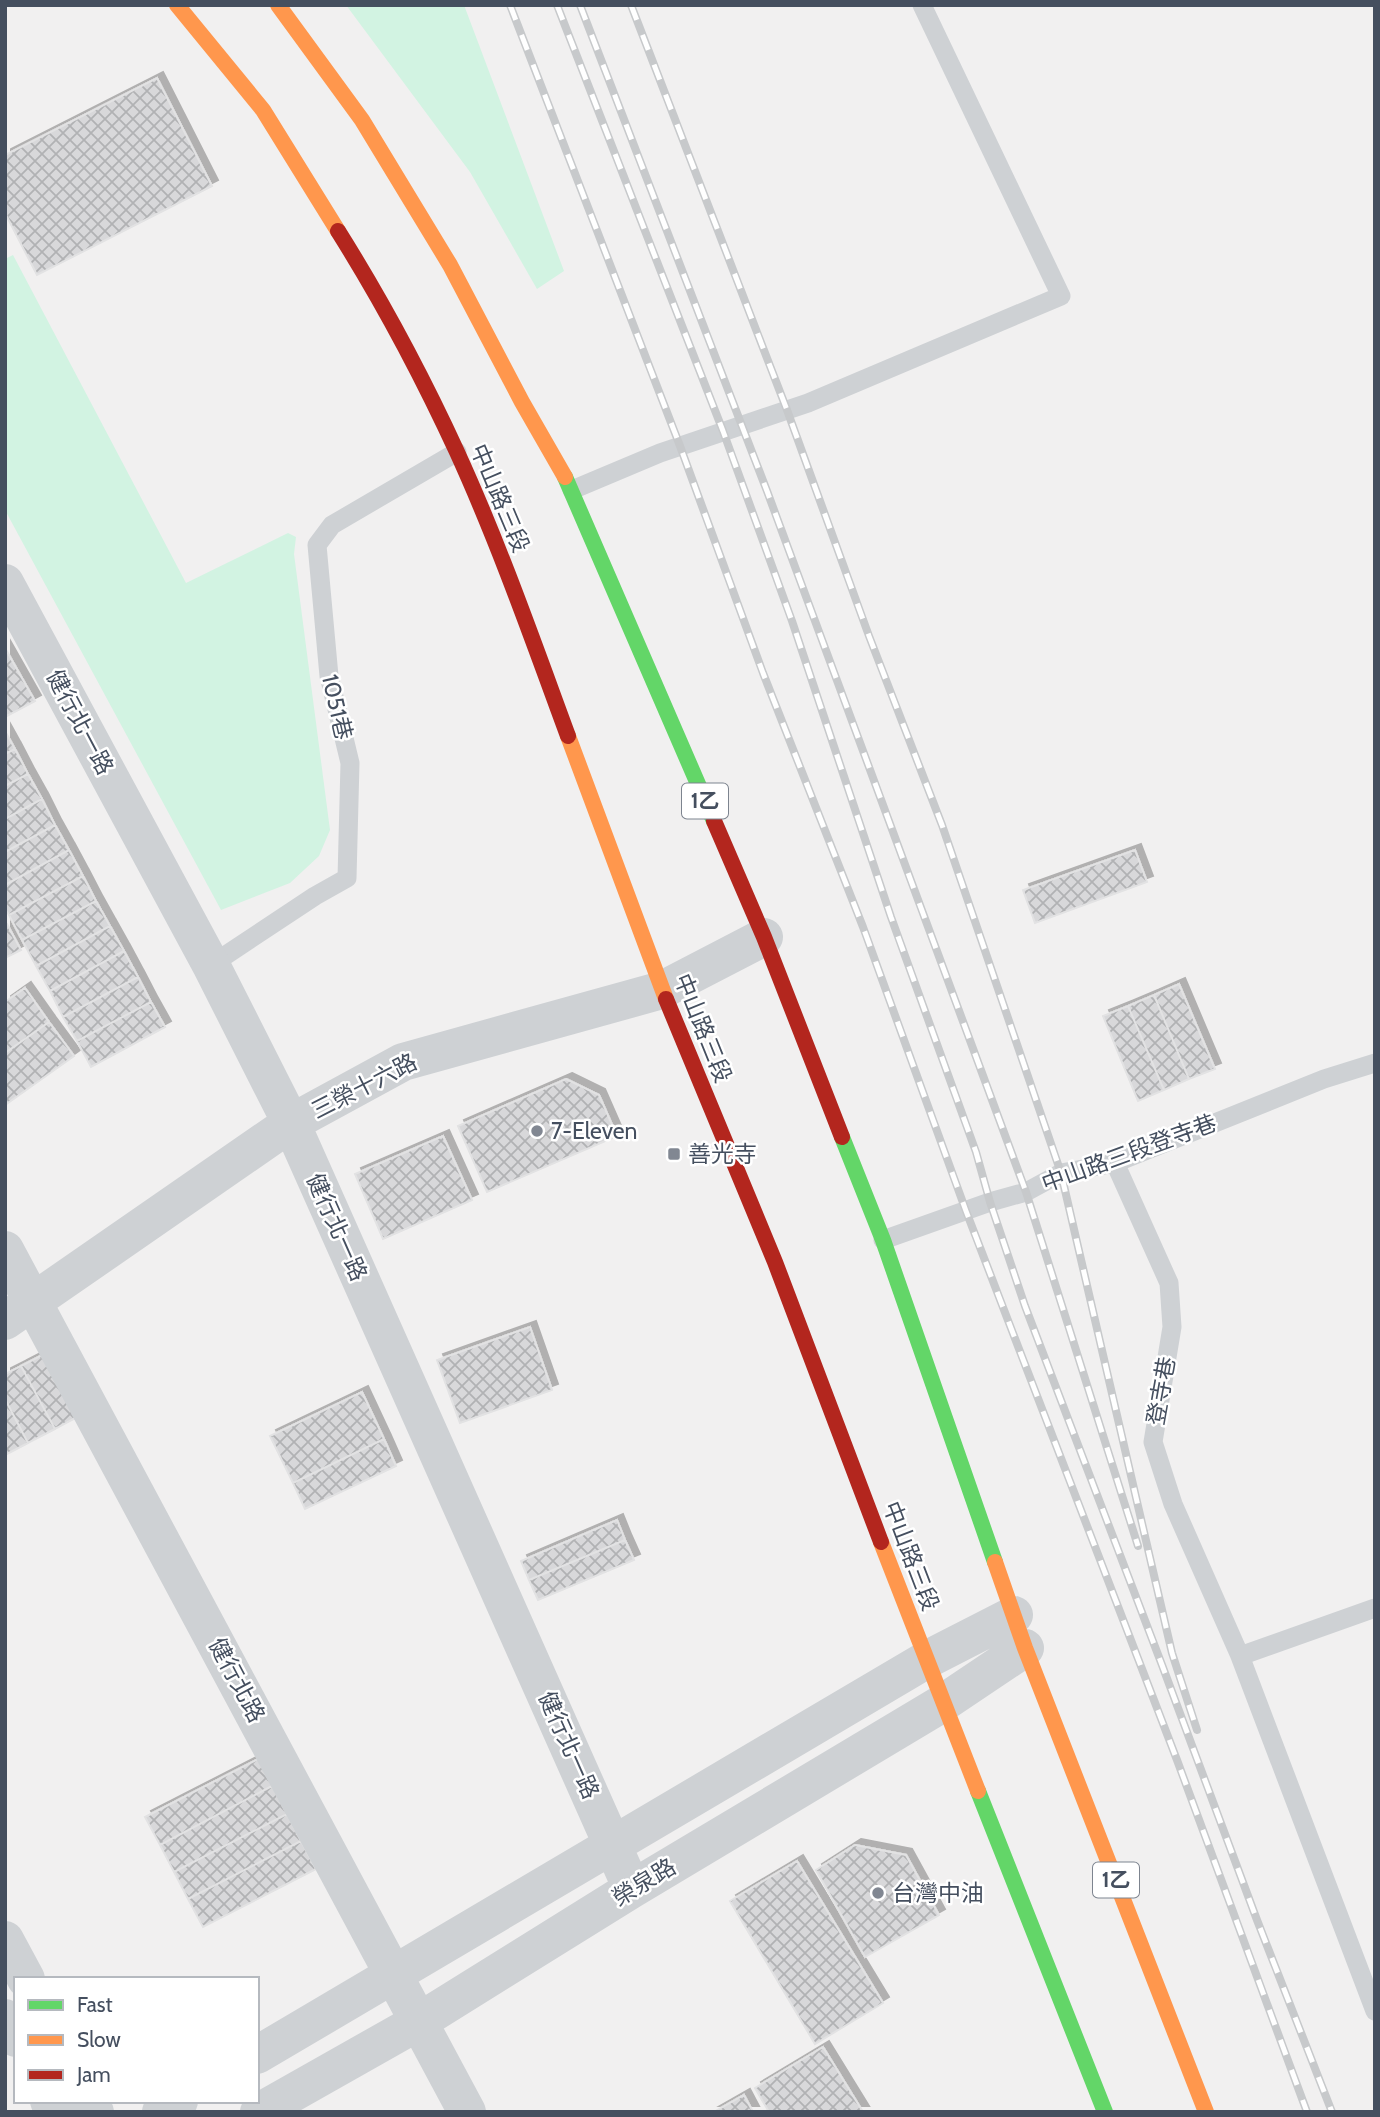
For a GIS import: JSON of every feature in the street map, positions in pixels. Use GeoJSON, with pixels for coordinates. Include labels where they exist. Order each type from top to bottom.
{"type":"FeatureCollection","features":[{"type":"Feature","properties":{"kind":"main road","name":"中山路三段"},"geometry":{"type":"LineString","coordinates":[[177,5],[263,110],[372,285],[457,452],[516,594],[662,990],[775,1262],[926,1660],[1105,2112]]}},
{"type":"Feature","properties":{"kind":"main road","name":"1乙"},"geometry":{"type":"LineString","coordinates":[[278,5],[362,120],[450,265],[522,402],[572,489],[764,937],[883,1240],[1020,1632],[1206,2112]]}},
{"type":"Feature","properties":{"kind":"street","name":"健行北一路"},"geometry":{"type":"LineString","coordinates":[[6,586],[211,965],[291,1123],[632,1889]]}},
{"type":"Feature","properties":{"kind":"street","name":"三榮十六路"},"geometry":{"type":"LineString","coordinates":[[19,1311],[291,1123],[403,1062],[662,990],[764,937]]}},
{"type":"Feature","properties":{"kind":"street","name":"健行北路"},"geometry":{"type":"LineString","coordinates":[[5,1250],[19,1311],[395,1974],[467,2112]]}},
{"type":"Feature","properties":{"kind":"street"},"geometry":{"type":"LineString","coordinates":[[259,2054],[926,1660],[1020,1632]]}},
{"type":"Feature","properties":{"kind":"street","name":"榮泉路"},"geometry":{"type":"LineString","coordinates":[[259,2112],[419,2021],[632,1889],[943,1703],[1020,1632]]}},
{"type":"Feature","properties":{"kind":"street"},"geometry":{"type":"LineString","coordinates":[[5,1940],[25,1977]]}},
{"type":"Feature","properties":{"kind":"lane"},"geometry":{"type":"LineString","coordinates":[[572,489],[660,453],[808,403],[1061,296],[922,5]]}},
{"type":"Feature","properties":{"kind":"lane","name":"1051巷"},"geometry":{"type":"LineString","coordinates":[[211,965],[347,878],[350,763],[328,676],[317,545],[332,525],[457,452]]}},
{"type":"Feature","properties":{"kind":"lane","name":"中山路三段登寺巷"},"geometry":{"type":"LineString","coordinates":[[883,1240],[1026,1192],[1061,1173],[1115,1163],[1324,1079],[1375,1063]]}},
{"type":"Feature","properties":{"kind":"lane","name":"登寺巷"},"geometry":{"type":"LineString","coordinates":[[1115,1163],[1169,1283],[1172,1327],[1153,1442],[1173,1504],[1240,1656],[1375,2011]]}},
{"type":"Feature","properties":{"kind":"lane"},"geometry":{"type":"LineString","coordinates":[[1240,1656],[1375,1608]]}},
{"type":"Feature","properties":{"kind":"green space"},"geometry":{"type":"Polygon","coordinates":[[[346,5],[464,5],[564,271],[537,289],[470,172],[346,5]]]}},
{"type":"Feature","properties":{"kind":"green space"},"geometry":{"type":"Polygon","coordinates":[[[13,255],[186,583],[288,533],[296,537],[294,554],[330,830],[319,856],[290,883],[221,910],[5,510],[5,259],[13,255]]]}},
{"type":"Feature","properties":{"kind":"building"},"geometry":{"type":"Polygon","coordinates":[[[157,78],[212,186],[37,275],[5,213],[5,155],[157,78]]]}},
{"type":"Feature","properties":{"kind":"building"},"geometry":{"type":"Polygon","coordinates":[[[5,648],[35,701],[7,716],[5,713],[5,648]]]}},
{"type":"Feature","properties":{"kind":"building"},"geometry":{"type":"Polygon","coordinates":[[[5,731],[15,749],[5,754],[5,731]]]}},
{"type":"Feature","properties":{"kind":"building"},"geometry":{"type":"Polygon","coordinates":[[[15,749],[28,774],[5,786],[5,754],[15,749]]]}},
{"type":"Feature","properties":{"kind":"building"},"geometry":{"type":"Polygon","coordinates":[[[28,774],[42,799],[5,819],[5,786],[28,774]]]}},
{"type":"Feature","properties":{"kind":"building"},"geometry":{"type":"Polygon","coordinates":[[[42,799],[55,825],[5,852],[5,819],[42,799]]]}},
{"type":"Feature","properties":{"kind":"building"},"geometry":{"type":"Polygon","coordinates":[[[55,825],[69,850],[5,885],[5,852],[55,825]]]}},
{"type":"Feature","properties":{"kind":"building"},"geometry":{"type":"Polygon","coordinates":[[[69,850],[83,876],[9,915],[5,909],[5,885],[69,850]]]}},
{"type":"Feature","properties":{"kind":"building"},"geometry":{"type":"Polygon","coordinates":[[[1135,850],[1147,882],[1035,923],[1023,890],[1135,850]]]}},
{"type":"Feature","properties":{"kind":"building"},"geometry":{"type":"Polygon","coordinates":[[[83,876],[96,901],[22,940],[9,915],[83,876]]]}},
{"type":"Feature","properties":{"kind":"building"},"geometry":{"type":"Polygon","coordinates":[[[96,901],[110,926],[36,966],[22,940],[96,901]]]}},
{"type":"Feature","properties":{"kind":"building"},"geometry":{"type":"Polygon","coordinates":[[[7,924],[21,950],[5,958],[5,925],[7,924]]]}},
{"type":"Feature","properties":{"kind":"building"},"geometry":{"type":"Polygon","coordinates":[[[110,926],[124,951],[50,991],[36,966],[110,926]]]}},
{"type":"Feature","properties":{"kind":"building"},"geometry":{"type":"Polygon","coordinates":[[[124,951],[138,977],[63,1017],[50,991],[124,951]]]}},
{"type":"Feature","properties":{"kind":"building"},"geometry":{"type":"Polygon","coordinates":[[[138,977],[151,1002],[77,1041],[63,1017],[138,977]]]}},
{"type":"Feature","properties":{"kind":"building"},"geometry":{"type":"Polygon","coordinates":[[[1179,984],[1215,1069],[1189,1079],[1154,995],[1179,984]]]}},
{"type":"Feature","properties":{"kind":"building"},"geometry":{"type":"Polygon","coordinates":[[[25,988],[49,1022],[5,1053],[5,1002],[25,988]]]}},
{"type":"Feature","properties":{"kind":"building"},"geometry":{"type":"Polygon","coordinates":[[[1154,995],[1189,1079],[1164,1090],[1128,1006],[1154,995]]]}},
{"type":"Feature","properties":{"kind":"building"},"geometry":{"type":"Polygon","coordinates":[[[151,1002],[165,1027],[91,1067],[77,1041],[151,1002]]]}},
{"type":"Feature","properties":{"kind":"building"},"geometry":{"type":"Polygon","coordinates":[[[1128,1006],[1164,1090],[1138,1101],[1103,1016],[1128,1006]]]}},
{"type":"Feature","properties":{"kind":"building"},"geometry":{"type":"Polygon","coordinates":[[[49,1022],[74,1056],[5,1105],[5,1053],[49,1022]]]}},
{"type":"Feature","properties":{"kind":"building","name":"7-Eleven"},"geometry":{"type":"Polygon","coordinates":[[[566,1079],[599,1095],[617,1136],[487,1192],[458,1126],[566,1079]]]}},
{"type":"Feature","properties":{"kind":"building"},"geometry":{"type":"Polygon","coordinates":[[[443,1136],[472,1200],[383,1239],[355,1174],[443,1136]]]}},
{"type":"Feature","properties":{"kind":"building"},"geometry":{"type":"Polygon","coordinates":[[[530,1327],[552,1390],[460,1423],[437,1360],[530,1327]]]}},
{"type":"Feature","properties":{"kind":"building"},"geometry":{"type":"Polygon","coordinates":[[[48,1352],[81,1415],[55,1429],[21,1366],[48,1352]]]}},
{"type":"Feature","properties":{"kind":"building"},"geometry":{"type":"Polygon","coordinates":[[[21,1366],[55,1429],[28,1443],[5,1399],[5,1374],[21,1366]]]}},
{"type":"Feature","properties":{"kind":"building"},"geometry":{"type":"Polygon","coordinates":[[[362,1392],[384,1439],[293,1483],[270,1436],[362,1392]]]}},
{"type":"Feature","properties":{"kind":"building"},"geometry":{"type":"Polygon","coordinates":[[[5,1399],[28,1443],[5,1455],[5,1399]]]}},
{"type":"Feature","properties":{"kind":"building"},"geometry":{"type":"Polygon","coordinates":[[[384,1439],[396,1466],[305,1509],[293,1483],[384,1439]]]}},
{"type":"Feature","properties":{"kind":"building"},"geometry":{"type":"Polygon","coordinates":[[[617,1520],[625,1540],[529,1580],[521,1561],[617,1520]]]}},
{"type":"Feature","properties":{"kind":"building"},"geometry":{"type":"Polygon","coordinates":[[[625,1540],[634,1560],[538,1600],[529,1580],[625,1540]]]}},
{"type":"Feature","properties":{"kind":"building"},"geometry":{"type":"Polygon","coordinates":[[[258,1759],[272,1786],[160,1845],[145,1817],[258,1759]]]}},
{"type":"Feature","properties":{"kind":"building"},"geometry":{"type":"Polygon","coordinates":[[[272,1786],[287,1814],[174,1872],[160,1845],[272,1786]]]}},
{"type":"Feature","properties":{"kind":"building"},"geometry":{"type":"Polygon","coordinates":[[[287,1814],[301,1841],[188,1899],[174,1872],[287,1814]]]}},
{"type":"Feature","properties":{"kind":"building"},"geometry":{"type":"Polygon","coordinates":[[[301,1841],[316,1869],[203,1927],[188,1899],[301,1841]]]}},
{"type":"Feature","properties":{"kind":"building","name":"台灣中油"},"geometry":{"type":"Polygon","coordinates":[[[855,1845],[906,1855],[939,1915],[865,1957],[816,1870],[855,1845]]]}},
{"type":"Feature","properties":{"kind":"building"},"geometry":{"type":"Polygon","coordinates":[[[797,1861],[883,2003],[815,2044],[730,1901],[797,1861]]]}},
{"type":"Feature","properties":{"kind":"building"},"geometry":{"type":"Polygon","coordinates":[[[823,2047],[863,2112],[769,2112],[755,2088],[823,2047]]]}},
{"type":"Feature","properties":{"kind":"building"},"geometry":{"type":"Polygon","coordinates":[[[744,2095],[753,2112],[714,2112],[744,2095]]]}},
{"type":"Feature","properties":{"kind":"railway"},"geometry":{"type":"LineString","coordinates":[[510,5],[680,446],[763,673],[863,927],[966,1211],[1177,1760],[1307,2112]]}},
{"type":"Feature","properties":{"kind":"railway"},"geometry":{"type":"LineString","coordinates":[[557,5],[723,431],[792,621],[891,917],[976,1152],[1025,1306],[1332,2112]]}},
{"type":"Feature","properties":{"kind":"railway"},"geometry":{"type":"LineString","coordinates":[[580,5],[767,491],[1026,1192],[1138,1546]]}},
{"type":"Feature","properties":{"kind":"railway"},"geometry":{"type":"LineString","coordinates":[[631,5],[787,410],[869,636],[942,825],[1061,1173],[1172,1653],[1197,1730]]}},
{"type":"Feature","properties":{"kind":"traffic: fast"},"geometry":{"type":"LineString","coordinates":[[565,477],[714,821]]}},
{"type":"Feature","properties":{"kind":"traffic: fast"},"geometry":{"type":"LineString","coordinates":[[842,1137],[883,1240],[995,1562]]}},
{"type":"Feature","properties":{"kind":"traffic: fast"},"geometry":{"type":"LineString","coordinates":[[978,1791],[1105,2112]]}},
{"type":"Feature","properties":{"kind":"traffic: slow"},"geometry":{"type":"LineString","coordinates":[[177,5],[263,110],[338,231]]}},
{"type":"Feature","properties":{"kind":"traffic: slow"},"geometry":{"type":"LineString","coordinates":[[278,5],[362,120],[450,265],[565,477]]}},
{"type":"Feature","properties":{"kind":"traffic: slow"},"geometry":{"type":"LineString","coordinates":[[568,736],[666,999]]}},
{"type":"Feature","properties":{"kind":"traffic: slow"},"geometry":{"type":"LineString","coordinates":[[881,1542],[978,1791]]}},
{"type":"Feature","properties":{"kind":"traffic: slow"},"geometry":{"type":"LineString","coordinates":[[995,1562],[1025,1648],[1206,2112]]}},
{"type":"Feature","properties":{"kind":"traffic: jam"},"geometry":{"type":"LineString","coordinates":[[338,231],[401,339],[457,452],[501,557],[568,736]]}},
{"type":"Feature","properties":{"kind":"traffic: jam"},"geometry":{"type":"LineString","coordinates":[[714,821],[764,937],[842,1137]]}},
{"type":"Feature","properties":{"kind":"traffic: jam"},"geometry":{"type":"LineString","coordinates":[[666,999],[775,1262],[881,1542]]}},
{"type":"Feature","properties":{"kind":"place","name":"7-Eleven"},"geometry":{"type":"Point","coordinates":[537,1131]}},
{"type":"Feature","properties":{"kind":"place","name":"善光寺"},"geometry":{"type":"Point","coordinates":[674,1154]}},
{"type":"Feature","properties":{"kind":"place","name":"台灣中油"},"geometry":{"type":"Point","coordinates":[878,1893]}}]}
